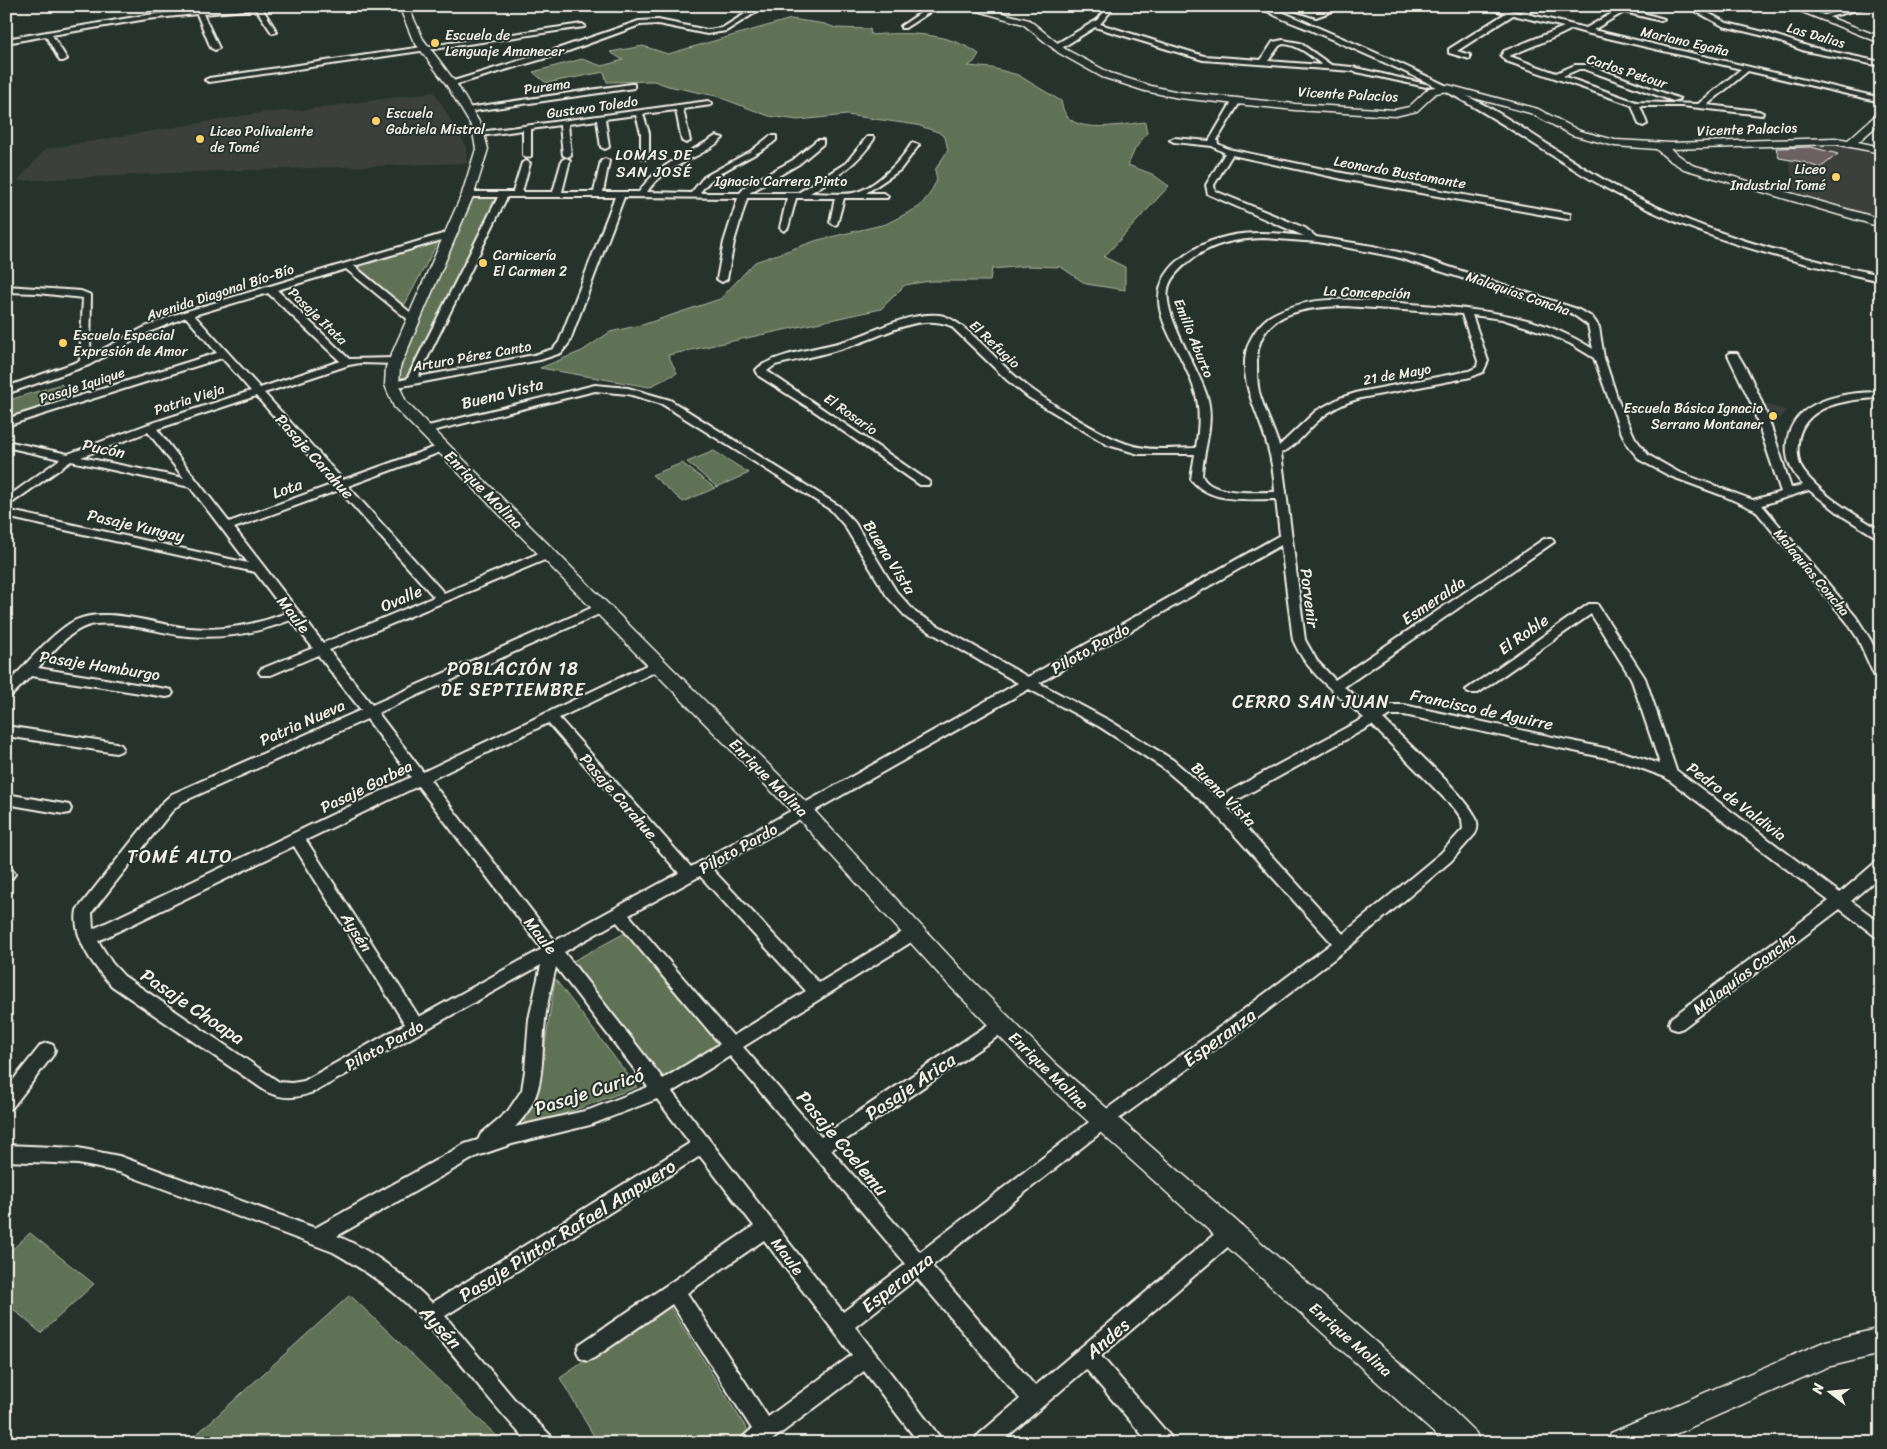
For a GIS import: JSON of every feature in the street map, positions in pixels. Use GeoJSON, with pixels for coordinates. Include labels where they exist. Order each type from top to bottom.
{"type":"FeatureCollection","features":[{"type":"Feature","properties":{"kind":"main road","name":"Vicente Palacios"},"geometry":{"type":"LineString","coordinates":[[965,6],[1026,22],[1057,47],[1096,70],[1139,86],[1179,95],[1236,102],[1395,112],[1413,109],[1430,91],[1441,88],[1466,92],[1534,111],[1569,130],[1605,141],[1660,146],[1829,140],[1881,150]]}},
{"type":"Feature","properties":{"kind":"main road"},"geometry":{"type":"LineString","coordinates":[[1791,6],[1878,37]]}},
{"type":"Feature","properties":{"kind":"main road"},"geometry":{"type":"LineString","coordinates":[[392,385],[392,372],[396,361],[468,194],[482,149],[480,134],[467,110],[451,83],[417,43],[404,8]]}},
{"type":"Feature","properties":{"kind":"main road"},"geometry":{"type":"LineString","coordinates":[[1851,143],[1881,116]]}},
{"type":"Feature","properties":{"kind":"main road"},"geometry":{"type":"LineString","coordinates":[[1605,141],[1881,223]]}},
{"type":"Feature","properties":{"kind":"main road"},"geometry":{"type":"LineString","coordinates":[[1660,146],[1673,158],[1688,167]]}},
{"type":"Feature","properties":{"kind":"main road","name":"Enrique Molina"},"geometry":{"type":"LineString","coordinates":[[392,385],[399,404],[804,811],[1001,1025],[1103,1121],[1466,1443]]}},
{"type":"Feature","properties":{"kind":"main road"},"geometry":{"type":"LineString","coordinates":[[1621,1443],[1817,1357],[1845,1348],[1881,1341]]}},
{"type":"Feature","properties":{"kind":"street"},"geometry":{"type":"LineString","coordinates":[[6,41],[185,9],[199,12],[210,8],[260,6],[274,32]]}},
{"type":"Feature","properties":{"kind":"street"},"geometry":{"type":"LineString","coordinates":[[404,8],[444,6]]}},
{"type":"Feature","properties":{"kind":"street"},"geometry":{"type":"LineString","coordinates":[[451,83],[557,52],[639,23],[658,22],[707,32],[724,30],[763,6]]}},
{"type":"Feature","properties":{"kind":"street"},"geometry":{"type":"LineString","coordinates":[[903,27],[936,6]]}},
{"type":"Feature","properties":{"kind":"street"},"geometry":{"type":"LineString","coordinates":[[1057,47],[1094,24],[1106,14],[1108,6]]}},
{"type":"Feature","properties":{"kind":"street"},"geometry":{"type":"LineString","coordinates":[[1262,6],[1385,59],[1504,120],[1588,175],[1621,194],[1691,226],[1810,264],[1881,278]]}},
{"type":"Feature","properties":{"kind":"street"},"geometry":{"type":"LineString","coordinates":[[1285,6],[1314,14],[1343,6]]}},
{"type":"Feature","properties":{"kind":"street","name":"Mariano Egaña"},"geometry":{"type":"LineString","coordinates":[[1483,6],[1881,100]]}},
{"type":"Feature","properties":{"kind":"street"},"geometry":{"type":"LineString","coordinates":[[1521,15],[1537,6]]}},
{"type":"Feature","properties":{"kind":"street","name":"Las Dalias"},"geometry":{"type":"LineString","coordinates":[[1689,6],[1725,25],[1766,34],[1808,49],[1881,64]]}},
{"type":"Feature","properties":{"kind":"street"},"geometry":{"type":"LineString","coordinates":[[1821,18],[1868,6]]}},
{"type":"Feature","properties":{"kind":"street"},"geometry":{"type":"LineString","coordinates":[[1586,31],[1627,8],[1661,19]]}},
{"type":"Feature","properties":{"kind":"street"},"geometry":{"type":"LineString","coordinates":[[199,12],[215,48]]}},
{"type":"Feature","properties":{"kind":"street"},"geometry":{"type":"LineString","coordinates":[[1467,57],[1452,51],[1510,13]]}},
{"type":"Feature","properties":{"kind":"street"},"geometry":{"type":"LineString","coordinates":[[1094,24],[1197,57],[1328,66],[1369,72],[1441,88]]}},
{"type":"Feature","properties":{"kind":"street"},"geometry":{"type":"LineString","coordinates":[[209,80],[417,43],[521,36],[582,26]]}},
{"type":"Feature","properties":{"kind":"street","name":"Carlos Petour"},"geometry":{"type":"LineString","coordinates":[[1566,26],[1558,34],[1550,35],[1507,53],[1505,56],[1635,104],[1695,106],[1759,113]]}},
{"type":"Feature","properties":{"kind":"street"},"geometry":{"type":"LineString","coordinates":[[47,33],[63,59]]}},
{"type":"Feature","properties":{"kind":"street"},"geometry":{"type":"LineString","coordinates":[[1263,63],[1276,44],[1289,42],[1306,49],[1328,66]]}},
{"type":"Feature","properties":{"kind":"street","name":"Carlos Petour"},"geometry":{"type":"LineString","coordinates":[[1556,76],[1578,67],[1585,67],[1695,106]]}},
{"type":"Feature","properties":{"kind":"street"},"geometry":{"type":"LineString","coordinates":[[1695,106],[1746,68]]}},
{"type":"Feature","properties":{"kind":"street","name":"Purema"},"geometry":{"type":"LineString","coordinates":[[467,110],[631,86]]}},
{"type":"Feature","properties":{"kind":"street"},"geometry":{"type":"LineString","coordinates":[[1214,144],[1213,138],[1236,102]]}},
{"type":"Feature","properties":{"kind":"street","name":"Gustavo Toledo"},"geometry":{"type":"LineString","coordinates":[[480,134],[708,103]]}},
{"type":"Feature","properties":{"kind":"street","name":"Carlos Petour"},"geometry":{"type":"LineString","coordinates":[[1635,104],[1643,124]]}},
{"type":"Feature","properties":{"kind":"street"},"geometry":{"type":"LineString","coordinates":[[679,107],[686,141]]}},
{"type":"Feature","properties":{"kind":"street"},"geometry":{"type":"LineString","coordinates":[[639,113],[644,133],[645,157]]}},
{"type":"Feature","properties":{"kind":"street"},"geometry":{"type":"LineString","coordinates":[[601,118],[606,147]]}},
{"type":"Feature","properties":{"kind":"street"},"geometry":{"type":"LineString","coordinates":[[558,194],[566,157],[564,123]]}},
{"type":"Feature","properties":{"kind":"street"},"geometry":{"type":"LineString","coordinates":[[517,194],[526,160],[527,128]]}},
{"type":"Feature","properties":{"kind":"street"},"geometry":{"type":"LineString","coordinates":[[641,194],[650,181],[660,173],[719,138]]}},
{"type":"Feature","properties":{"kind":"street"},"geometry":{"type":"LineString","coordinates":[[694,195],[696,189],[705,181],[758,151],[773,138]]}},
{"type":"Feature","properties":{"kind":"street"},"geometry":{"type":"LineString","coordinates":[[784,228],[797,195],[844,168],[862,151],[870,139]]}},
{"type":"Feature","properties":{"kind":"street"},"geometry":{"type":"LineString","coordinates":[[1174,140],[1214,144],[1230,152]]}},
{"type":"Feature","properties":{"kind":"street"},"geometry":{"type":"LineString","coordinates":[[722,279],[729,242],[743,195],[749,188],[805,156],[820,142]]}},
{"type":"Feature","properties":{"kind":"street"},"geometry":{"type":"LineString","coordinates":[[856,196],[895,170],[908,158],[915,144]]}},
{"type":"Feature","properties":{"kind":"street","name":"Leonardo Bustamante"},"geometry":{"type":"LineString","coordinates":[[1230,152],[1347,177],[1567,216]]}},
{"type":"Feature","properties":{"kind":"street","name":"Malaquías Concha"},"geometry":{"type":"LineString","coordinates":[[1230,152],[1210,185],[1211,192],[1302,230],[1309,234],[1313,240],[1402,255],[1574,311],[1588,319],[1594,327],[1599,357],[1627,432],[1641,454],[1668,470],[1752,504],[1763,513],[1838,602],[1864,639],[1881,675]]}},
{"type":"Feature","properties":{"kind":"street"},"geometry":{"type":"LineString","coordinates":[[598,194],[605,161]]}},
{"type":"Feature","properties":{"kind":"street","name":"Ignacio Carrera Pinto"},"geometry":{"type":"LineString","coordinates":[[468,194],[884,196]]}},
{"type":"Feature","properties":{"kind":"street"},"geometry":{"type":"LineString","coordinates":[[411,381],[504,194]]}},
{"type":"Feature","properties":{"kind":"street"},"geometry":{"type":"LineString","coordinates":[[557,351],[564,343],[621,194]]}},
{"type":"Feature","properties":{"kind":"street"},"geometry":{"type":"LineString","coordinates":[[834,222],[840,195]]}},
{"type":"Feature","properties":{"kind":"street","name":"Avenida Diagonal Bío-Bío"},"geometry":{"type":"LineString","coordinates":[[6,391],[85,363],[146,330],[188,314],[449,235]]}},
{"type":"Feature","properties":{"kind":"street","name":"Emilio Aburto"},"geometry":{"type":"LineString","coordinates":[[1281,496],[1228,494],[1207,488],[1200,482],[1196,475],[1204,426],[1203,400],[1193,372],[1169,321],[1162,294],[1166,282],[1189,257],[1221,240],[1248,236],[1313,240]]}},
{"type":"Feature","properties":{"kind":"street"},"geometry":{"type":"LineString","coordinates":[[348,266],[414,320]]}},
{"type":"Feature","properties":{"kind":"street","name":"Pasaje Itata"},"geometry":{"type":"LineString","coordinates":[[270,289],[346,362]]}},
{"type":"Feature","properties":{"kind":"street"},"geometry":{"type":"LineString","coordinates":[[6,290],[38,290],[82,294],[88,297],[85,363]]}},
{"type":"Feature","properties":{"kind":"street","name":"La Concepción"},"geometry":{"type":"LineString","coordinates":[[1275,452],[1255,396],[1250,366],[1255,336],[1268,322],[1280,314],[1300,307],[1332,302],[1466,312],[1510,318],[1541,326],[1566,337],[1599,357]]}},
{"type":"Feature","properties":{"kind":"street","name":"21 de Mayo"},"geometry":{"type":"LineString","coordinates":[[1275,452],[1291,443],[1319,414],[1342,400],[1479,371],[1482,368],[1482,361],[1466,312]]}},
{"type":"Feature","properties":{"kind":"street","name":"Pasaje Carahue"},"geometry":{"type":"LineString","coordinates":[[188,314],[442,598]]}},
{"type":"Feature","properties":{"kind":"street","name":"El Refugio"},"geometry":{"type":"LineString","coordinates":[[761,370],[771,363],[847,344],[911,322],[929,318],[940,318],[954,324],[1032,395],[1112,443],[1138,451],[1201,451]]}},
{"type":"Feature","properties":{"kind":"street","name":"Arturo Pérez Canto"},"geometry":{"type":"LineString","coordinates":[[392,385],[536,358],[557,351]]}},
{"type":"Feature","properties":{"kind":"street","name":"Pasaje Iquique"},"geometry":{"type":"LineString","coordinates":[[6,423],[224,354]]}},
{"type":"Feature","properties":{"kind":"street"},"geometry":{"type":"LineString","coordinates":[[1733,354],[1749,381],[1760,408],[1787,493]]}},
{"type":"Feature","properties":{"kind":"street","name":"Patria Vieja"},"geometry":{"type":"LineString","coordinates":[[6,504],[70,457],[89,448],[346,362],[360,360],[396,361]]}},
{"type":"Feature","properties":{"kind":"street","name":"El Rosario"},"geometry":{"type":"LineString","coordinates":[[761,370],[763,374],[821,411],[924,483]]}},
{"type":"Feature","properties":{"kind":"street","name":"Buena Vista"},"geometry":{"type":"LineString","coordinates":[[424,430],[595,388],[628,391],[662,400],[834,508],[849,523],[891,593],[902,607],[918,620],[956,643],[1105,724],[1149,750],[1186,778],[1216,806],[1342,944]]}},
{"type":"Feature","properties":{"kind":"street"},"geometry":{"type":"LineString","coordinates":[[1881,396],[1854,396],[1831,401],[1819,406],[1796,427],[1792,439],[1793,460],[1798,472],[1810,486],[1881,536]]}},
{"type":"Feature","properties":{"kind":"street","name":"Maule"},"geometry":{"type":"LineString","coordinates":[[150,428],[932,1443]]}},
{"type":"Feature","properties":{"kind":"street","name":"Pucón"},"geometry":{"type":"LineString","coordinates":[[6,444],[194,484]]}},
{"type":"Feature","properties":{"kind":"street","name":"Lota"},"geometry":{"type":"LineString","coordinates":[[227,527],[442,448]]}},
{"type":"Feature","properties":{"kind":"street","name":"Porvenir"},"geometry":{"type":"LineString","coordinates":[[1275,452],[1302,648],[1313,665],[1374,718]]}},
{"type":"Feature","properties":{"kind":"street"},"geometry":{"type":"LineString","coordinates":[[1779,470],[1798,472]]}},
{"type":"Feature","properties":{"kind":"street"},"geometry":{"type":"LineString","coordinates":[[1752,504],[1810,486]]}},
{"type":"Feature","properties":{"kind":"street","name":"Pasaje Yungay"},"geometry":{"type":"LineString","coordinates":[[6,513],[259,569]]}},
{"type":"Feature","properties":{"kind":"street","name":"Piloto Pardo"},"geometry":{"type":"LineString","coordinates":[[290,1091],[310,1086],[553,951],[804,811],[1286,537]]}},
{"type":"Feature","properties":{"kind":"street","name":"Esmeralda"},"geometry":{"type":"LineString","coordinates":[[1336,686],[1548,542]]}},
{"type":"Feature","properties":{"kind":"street","name":"Ovalle"},"geometry":{"type":"LineString","coordinates":[[266,672],[548,554]]}},
{"type":"Feature","properties":{"kind":"street","name":"El Roble"},"geometry":{"type":"LineString","coordinates":[[1473,690],[1593,607]]}},
{"type":"Feature","properties":{"kind":"street","name":"Pedro de Valdivia"},"geometry":{"type":"LineString","coordinates":[[1593,607],[1638,678],[1670,773],[1881,932]]}},
{"type":"Feature","properties":{"kind":"street","name":"Patria Nueva"},"geometry":{"type":"LineString","coordinates":[[89,938],[82,918],[86,906],[167,807],[177,798],[602,608]]}},
{"type":"Feature","properties":{"kind":"street"},"geometry":{"type":"LineString","coordinates":[[6,694],[68,632],[88,621],[102,619],[169,630],[222,632],[260,627],[294,614]]}},
{"type":"Feature","properties":{"kind":"street","name":"Pasaje Gorbea"},"geometry":{"type":"LineString","coordinates":[[89,938],[658,665]]}},
{"type":"Feature","properties":{"kind":"street","name":"Pasaje Hamburgo"},"geometry":{"type":"LineString","coordinates":[[28,672],[166,693]]}},
{"type":"Feature","properties":{"kind":"street","name":"Francisco de Aguirre"},"geometry":{"type":"LineString","coordinates":[[1216,806],[1389,710],[1404,710],[1623,757],[1670,773]]}},
{"type":"Feature","properties":{"kind":"street","name":"Pasaje Carahue"},"geometry":{"type":"LineString","coordinates":[[550,717],[695,871],[818,992]]}},
{"type":"Feature","properties":{"kind":"street","name":"Esperanza"},"geometry":{"type":"LineString","coordinates":[[841,1326],[1103,1121],[1342,944],[1446,857],[1466,836],[1471,825],[1466,813],[1374,718]]}},
{"type":"Feature","properties":{"kind":"street"},"geometry":{"type":"LineString","coordinates":[[6,731],[116,748]]}},
{"type":"Feature","properties":{"kind":"street"},"geometry":{"type":"LineString","coordinates":[[6,800],[64,809]]}},
{"type":"Feature","properties":{"kind":"street","name":"Aysén"},"geometry":{"type":"LineString","coordinates":[[298,838],[416,1027]]}},
{"type":"Feature","properties":{"kind":"street","name":"Malaquías Concha"},"geometry":{"type":"LineString","coordinates":[[1677,1023],[1840,901],[1881,866]]}},
{"type":"Feature","properties":{"kind":"street","name":"Pasaje Coelemu"},"geometry":{"type":"LineString","coordinates":[[619,914],[1034,1400]]}},
{"type":"Feature","properties":{"kind":"street","name":"Pasaje Curicó"},"geometry":{"type":"LineString","coordinates":[[318,1236],[471,1150],[512,1136],[590,1117],[660,1090],[915,932]]}},
{"type":"Feature","properties":{"kind":"street","name":"Pasaje Choapa"},"geometry":{"type":"LineString","coordinates":[[89,938],[102,964],[118,981],[273,1086],[290,1091]]}},
{"type":"Feature","properties":{"kind":"street"},"geometry":{"type":"LineString","coordinates":[[471,1150],[511,1120],[529,1094],[537,1019],[553,951]]}},
{"type":"Feature","properties":{"kind":"street","name":"Pasaje Arica"},"geometry":{"type":"LineString","coordinates":[[819,1148],[1001,1025]]}},
{"type":"Feature","properties":{"kind":"street"},"geometry":{"type":"LineString","coordinates":[[6,1103],[46,1050]]}},
{"type":"Feature","properties":{"kind":"street","name":"Pasaje Pintor Rafael Ampuero"},"geometry":{"type":"LineString","coordinates":[[431,1314],[702,1145]]}},
{"type":"Feature","properties":{"kind":"street","name":"Aysén"},"geometry":{"type":"LineString","coordinates":[[7,1153],[78,1156],[119,1164],[318,1236],[339,1246],[368,1262],[395,1281],[431,1314],[507,1406],[544,1443]]}},
{"type":"Feature","properties":{"kind":"street"},"geometry":{"type":"LineString","coordinates":[[587,1351],[766,1228]]}},
{"type":"Feature","properties":{"kind":"street","name":"Andes"},"geometry":{"type":"LineString","coordinates":[[984,1443],[1230,1233]]}},
{"type":"Feature","properties":{"kind":"street"},"geometry":{"type":"LineString","coordinates":[[675,1290],[758,1437],[866,1357]]}},
{"type":"Feature","properties":{"kind":"street"},"geometry":{"type":"LineString","coordinates":[[1087,1355],[1162,1443]]}},
{"type":"Feature","properties":{"kind":"shaded area","name":"Liceo Polivalente de Tomé"},"geometry":{"type":"Polygon","coordinates":[[[434,92],[466,146],[467,163],[214,171],[17,181],[46,149],[260,113],[304,110],[434,92]]]}},
{"type":"Feature","properties":{"kind":"shaded area","name":"Liceo Industrial Tomé"},"geometry":{"type":"Polygon","coordinates":[[[1831,144],[1881,156],[1881,219],[1795,195],[1788,156],[1777,146],[1831,144]]]}},
{"type":"Feature","properties":{"kind":"shaded area","name":"Escuela Básica Ignacio Serrano Montaner"},"geometry":{"type":"Polygon","coordinates":[[[1759,402],[1787,411],[1769,429],[1759,402]]]}},
{"type":"Feature","properties":{"kind":"green space"},"geometry":{"type":"Polygon","coordinates":[[[791,19],[825,24],[836,28],[870,29],[871,35],[927,35],[954,41],[979,54],[974,62],[968,66],[992,68],[1018,75],[1061,101],[1065,113],[1071,120],[1079,124],[1114,126],[1145,122],[1147,133],[1135,149],[1128,165],[1152,174],[1169,186],[1104,257],[1125,267],[1125,290],[1086,284],[1061,267],[1026,266],[992,269],[990,281],[930,281],[905,285],[881,309],[668,355],[677,373],[649,387],[540,368],[582,351],[610,332],[645,324],[720,299],[755,262],[818,240],[886,224],[919,207],[929,195],[937,180],[935,170],[948,150],[945,137],[938,132],[917,125],[847,115],[798,120],[769,116],[716,96],[668,86],[654,81],[607,82],[604,72],[546,83],[533,72],[582,59],[602,66],[623,60],[610,52],[643,46],[668,54],[791,19]]]}},
{"type":"Feature","properties":{"kind":"green space"},"geometry":{"type":"Polygon","coordinates":[[[479,196],[499,198],[410,377],[398,378],[398,373],[473,199],[479,196]]]}},
{"type":"Feature","properties":{"kind":"green space"},"geometry":{"type":"Polygon","coordinates":[[[438,242],[404,306],[358,267],[438,242]]]}},
{"type":"Feature","properties":{"kind":"green space"},"geometry":{"type":"Polygon","coordinates":[[[61,384],[72,399],[6,419],[6,401],[61,384]]]}},
{"type":"Feature","properties":{"kind":"green space"},"geometry":{"type":"Polygon","coordinates":[[[714,451],[749,473],[717,487],[687,462],[714,451]]]}},
{"type":"Feature","properties":{"kind":"green space"},"geometry":{"type":"Polygon","coordinates":[[[682,463],[715,488],[683,502],[652,475],[682,463]]]}},
{"type":"Feature","properties":{"kind":"green space"},"geometry":{"type":"Polygon","coordinates":[[[627,932],[721,1046],[659,1081],[573,961],[627,932]]]}},
{"type":"Feature","properties":{"kind":"green space"},"geometry":{"type":"Polygon","coordinates":[[[555,979],[637,1087],[520,1130],[537,1098],[555,979]]]}},
{"type":"Feature","properties":{"kind":"green space"},"geometry":{"type":"Polygon","coordinates":[[[30,1233],[94,1284],[41,1333],[6,1303],[6,1255],[30,1233]]]}},
{"type":"Feature","properties":{"kind":"green space"},"geometry":{"type":"Polygon","coordinates":[[[350,1295],[504,1443],[187,1443],[350,1295]]]}},
{"type":"Feature","properties":{"kind":"green space"},"geometry":{"type":"Polygon","coordinates":[[[668,1304],[750,1434],[737,1443],[598,1443],[560,1378],[668,1304]]]}},
{"type":"Feature","properties":{"kind":"building","name":"Liceo Industrial Tomé"},"geometry":{"type":"Polygon","coordinates":[[[1811,147],[1838,154],[1820,168],[1803,162],[1779,158],[1776,148],[1811,147]]]}},
{"type":"Feature","properties":{"kind":"place","name":"Escuela de Lenguaje Amanecer"},"geometry":{"type":"Point","coordinates":[435,43]}},
{"type":"Feature","properties":{"kind":"place","name":"Escuela Gabriela Mistral"},"geometry":{"type":"Point","coordinates":[376,121]}},
{"type":"Feature","properties":{"kind":"place","name":"Liceo Polivalente de Tomé"},"geometry":{"type":"Point","coordinates":[200,139]}},
{"type":"Feature","properties":{"kind":"place","name":"Liceo Industrial Tomé"},"geometry":{"type":"Point","coordinates":[1836,177]}},
{"type":"Feature","properties":{"kind":"place","name":"Carnicería El Carmen 2"},"geometry":{"type":"Point","coordinates":[483,263]}},
{"type":"Feature","properties":{"kind":"place","name":"Escuela Especial Expresión de Amor"},"geometry":{"type":"Point","coordinates":[63,343]}},
{"type":"Feature","properties":{"kind":"place","name":"Escuela Básica Ignacio Serrano Montaner"},"geometry":{"type":"Point","coordinates":[1773,416]}},
{"type":"Feature","properties":{"kind":"district","name":"LOMAS DE SAN JOSÉ"},"geometry":{"type":"Point","coordinates":[654,164]}},
{"type":"Feature","properties":{"kind":"district","name":"POBLACIÓN 18 DE SEPTIEMBRE"},"geometry":{"type":"Point","coordinates":[513,680]}},
{"type":"Feature","properties":{"kind":"district","name":"CERRO SAN JUAN"},"geometry":{"type":"Point","coordinates":[1311,702]}},
{"type":"Feature","properties":{"kind":"district","name":"TOMÉ ALTO"},"geometry":{"type":"Point","coordinates":[180,856]}}]}
